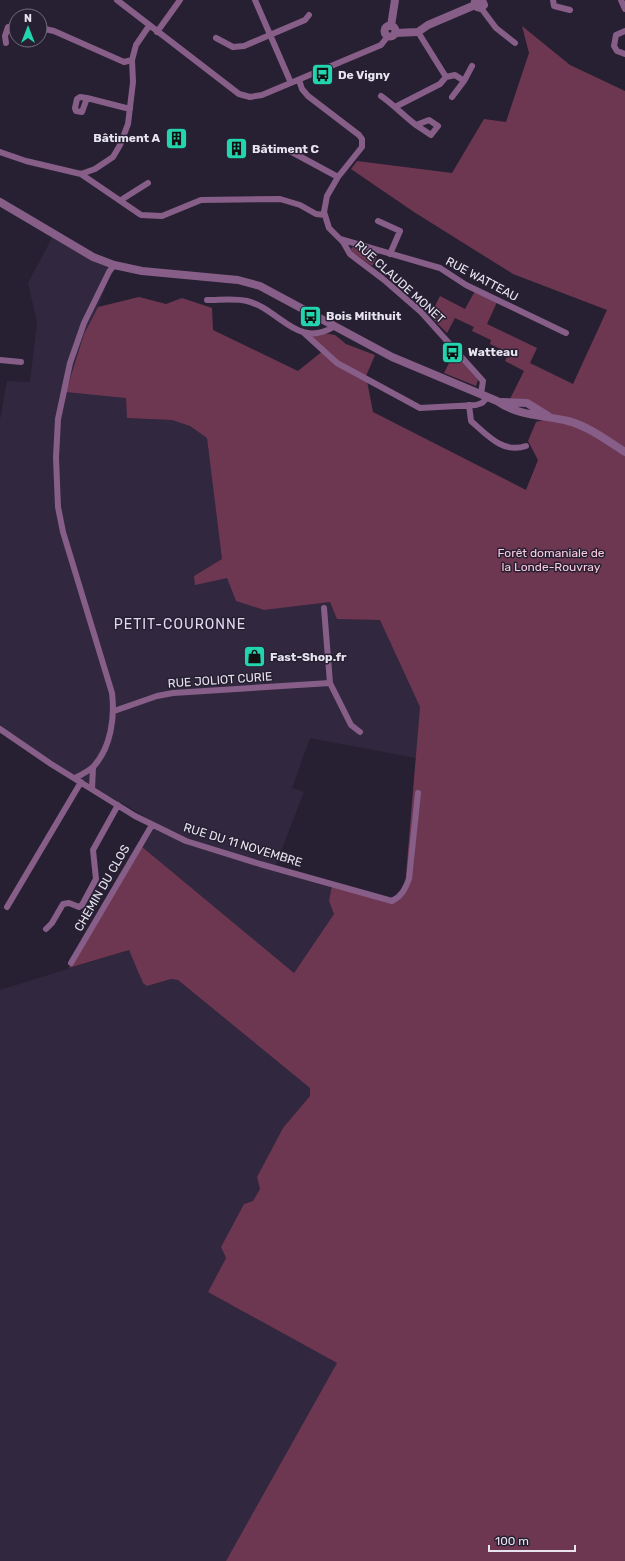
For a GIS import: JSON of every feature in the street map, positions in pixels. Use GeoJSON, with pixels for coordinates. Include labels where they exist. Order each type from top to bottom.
{"type":"FeatureCollection","features":[{"type":"Feature","properties":{"kind":"street"},"geometry":{"type":"LineString","coordinates":[[118,0],[156,32],[239,94],[250,97],[262,95],[381,44],[391,32],[395,0]]}},
{"type":"Feature","properties":{"kind":"street"},"geometry":{"type":"LineString","coordinates":[[156,32],[180,0]]}},
{"type":"Feature","properties":{"kind":"street"},"geometry":{"type":"LineString","coordinates":[[255,0],[291,83]]}},
{"type":"Feature","properties":{"kind":"street"},"geometry":{"type":"LineString","coordinates":[[552,0],[554,6],[570,10]]}},
{"type":"Feature","properties":{"kind":"street"},"geometry":{"type":"LineString","coordinates":[[621,0],[625,9]]}},
{"type":"Feature","properties":{"kind":"street"},"geometry":{"type":"LineString","coordinates":[[391,32],[418,32],[428,24],[481,2],[496,28],[515,43]]}},
{"type":"Feature","properties":{"kind":"street"},"geometry":{"type":"LineString","coordinates":[[216,38],[233,47],[239,47],[305,20],[309,15]]}},
{"type":"Feature","properties":{"kind":"street"},"geometry":{"type":"LineString","coordinates":[[81,174],[95,169],[113,157],[122,140],[128,124],[130,109],[133,82],[132,60],[136,45],[149,26]]}},
{"type":"Feature","properties":{"kind":"street"},"geometry":{"type":"LineString","coordinates":[[6,43],[5,36],[8,27]]}},
{"type":"Feature","properties":{"kind":"street"},"geometry":{"type":"LineString","coordinates":[[48,30],[124,62],[132,60]]}},
{"type":"Feature","properties":{"kind":"street"},"geometry":{"type":"LineString","coordinates":[[625,31],[616,35],[614,46],[617,51],[625,54]]}},
{"type":"Feature","properties":{"kind":"street"},"geometry":{"type":"LineString","coordinates":[[418,32],[446,77]]}},
{"type":"Feature","properties":{"kind":"street"},"geometry":{"type":"LineString","coordinates":[[452,97],[472,66]]}},
{"type":"Feature","properties":{"kind":"street"},"geometry":{"type":"LineString","coordinates":[[397,106],[440,84],[446,77],[455,75],[464,80]]}},
{"type":"Feature","properties":{"kind":"street"},"geometry":{"type":"LineString","coordinates":[[0,152],[26,161],[81,174],[142,215],[162,216],[201,200],[280,199],[300,205],[316,214],[325,216],[327,196],[338,178],[362,147],[361,137],[308,96],[302,89],[299,80]]}},
{"type":"Feature","properties":{"kind":"street"},"geometry":{"type":"LineString","coordinates":[[381,96],[397,106],[400,113],[416,125]]}},
{"type":"Feature","properties":{"kind":"street"},"geometry":{"type":"LineString","coordinates":[[87,98],[130,109]]}},
{"type":"Feature","properties":{"kind":"street"},"geometry":{"type":"LineString","coordinates":[[288,150],[338,178]]}},
{"type":"Feature","properties":{"kind":"street"},"geometry":{"type":"LineString","coordinates":[[121,200],[148,183]]}},
{"type":"Feature","properties":{"kind":"street"},"geometry":{"type":"LineString","coordinates":[[0,202],[93,257],[114,265],[142,271],[251,283],[286,298],[392,357],[497,401],[508,403],[527,403],[552,418],[569,421],[602,437],[625,452]]}},
{"type":"Feature","properties":{"kind":"street","name":"RUE CLAUDE MONET"},"geometry":{"type":"LineString","coordinates":[[325,216],[329,228],[343,242],[350,254],[383,279],[438,330],[483,381],[484,396]]}},
{"type":"Feature","properties":{"kind":"street"},"geometry":{"type":"LineString","coordinates":[[378,221],[400,231],[390,254]]}},
{"type":"Feature","properties":{"kind":"street","name":"RUE WATTEAU"},"geometry":{"type":"LineString","coordinates":[[339,239],[440,268],[466,285],[566,333]]}},
{"type":"Feature","properties":{"kind":"street"},"geometry":{"type":"LineString","coordinates":[[75,778],[93,767],[102,753],[111,731],[114,711],[112,693],[63,532],[58,507],[56,458],[58,419],[70,363],[91,308],[114,265]]}},
{"type":"Feature","properties":{"kind":"street"},"geometry":{"type":"LineString","coordinates":[[207,300],[247,301],[303,332],[337,363],[420,408],[482,403],[484,396]]}},
{"type":"Feature","properties":{"kind":"street"},"geometry":{"type":"LineString","coordinates":[[303,332],[324,333],[335,326]]}},
{"type":"Feature","properties":{"kind":"street"},"geometry":{"type":"LineString","coordinates":[[0,360],[21,362]]}},
{"type":"Feature","properties":{"kind":"street"},"geometry":{"type":"LineString","coordinates":[[469,405],[471,421],[492,439],[507,448],[519,449],[526,446]]}},
{"type":"Feature","properties":{"kind":"street"},"geometry":{"type":"LineString","coordinates":[[324,608],[330,683],[351,725],[360,732]]}},
{"type":"Feature","properties":{"kind":"street","name":"RUE JOLIOT CURIE"},"geometry":{"type":"LineString","coordinates":[[114,711],[157,696],[173,693],[330,683]]}},
{"type":"Feature","properties":{"kind":"street","name":"RUE DU 11 NOVEMBRE"},"geometry":{"type":"LineString","coordinates":[[0,729],[45,760],[118,805],[152,825],[186,841],[260,864],[392,901],[399,898],[409,879],[418,793]]}},
{"type":"Feature","properties":{"kind":"street"},"geometry":{"type":"LineString","coordinates":[[92,789],[93,767]]}},
{"type":"Feature","properties":{"kind":"street"},"geometry":{"type":"LineString","coordinates":[[7,907],[81,782]]}},
{"type":"Feature","properties":{"kind":"street"},"geometry":{"type":"LineString","coordinates":[[46,929],[52,923],[63,904],[79,907],[82,904],[96,879],[93,850],[118,805]]}},
{"type":"Feature","properties":{"kind":"street","name":"CHEMIN DU CLOS"},"geometry":{"type":"LineString","coordinates":[[71,963],[152,825]]}},
{"type":"Feature","properties":{"kind":"shaded area"},"geometry":{"type":"Polygon","coordinates":[[[52,238],[112,270],[98,307],[84,334],[126,398],[127,418],[172,420],[190,426],[207,438],[222,559],[194,576],[227,578],[236,601],[264,610],[330,602],[337,619],[380,620],[420,707],[416,758],[310,738],[292,788],[304,792],[274,869],[332,885],[329,901],[334,914],[294,973],[141,846],[156,823],[53,763],[0,726],[0,420],[7,381],[30,382],[37,322],[28,283],[52,238]]]}},
{"type":"Feature","properties":{"kind":"shaded area"},"geometry":{"type":"Polygon","coordinates":[[[129,950],[147,986],[171,979],[178,980],[310,1088],[310,1096],[283,1128],[257,1177],[260,1189],[253,1201],[244,1204],[221,1247],[226,1258],[208,1292],[337,1363],[226,1561],[0,1561],[0,990],[129,950]]]}},
{"type":"Feature","properties":{"kind":"green space","name":"Forêt domaniale de la Londe-Rouvray"},"geometry":{"type":"Polygon","coordinates":[[[522,26],[570,65],[625,91],[625,1561],[226,1561],[337,1363],[208,1292],[226,1258],[221,1247],[244,1204],[253,1201],[260,1189],[257,1177],[283,1128],[310,1096],[310,1088],[178,980],[171,979],[147,986],[143,983],[129,950],[69,968],[141,846],[294,973],[334,914],[329,901],[332,885],[390,902],[405,887],[420,707],[380,620],[337,619],[330,602],[264,610],[236,601],[227,578],[195,585],[194,576],[222,559],[207,438],[190,426],[172,420],[127,418],[126,398],[66,392],[84,334],[98,307],[139,297],[166,304],[182,298],[212,308],[213,330],[298,371],[324,350],[312,337],[317,332],[335,335],[346,344],[375,355],[366,376],[373,412],[526,490],[538,460],[528,441],[536,422],[558,416],[509,401],[524,371],[505,361],[509,353],[490,344],[491,340],[472,331],[474,327],[455,318],[447,333],[430,316],[440,296],[465,309],[475,291],[497,302],[487,324],[537,348],[530,363],[573,384],[607,310],[513,274],[414,212],[351,169],[357,161],[452,173],[484,119],[506,122],[529,53],[522,26]]]}},
{"type":"Feature","properties":{"kind":"green space"},"geometry":{"type":"Polygon","coordinates":[[[355,246],[379,253],[372,266],[352,252],[351,248],[355,246]]]}},
{"type":"Feature","properties":{"kind":"green space"},"geometry":{"type":"Polygon","coordinates":[[[454,353],[478,380],[476,386],[444,373],[454,353]]]}},
{"type":"Feature","properties":{"kind":"place","name":"De Vigny"},"geometry":{"type":"Point","coordinates":[323,75]}},
{"type":"Feature","properties":{"kind":"place","name":"Bâtiment A"},"geometry":{"type":"Point","coordinates":[176,138]}},
{"type":"Feature","properties":{"kind":"place","name":"Bâtiment C"},"geometry":{"type":"Point","coordinates":[236,149]}},
{"type":"Feature","properties":{"kind":"place","name":"Bois Milthuit"},"geometry":{"type":"Point","coordinates":[311,316]}},
{"type":"Feature","properties":{"kind":"place","name":"Watteau"},"geometry":{"type":"Point","coordinates":[453,352]}},
{"type":"Feature","properties":{"kind":"place","name":"Fast-Shop.fr"},"geometry":{"type":"Point","coordinates":[254,657]}},
{"type":"Feature","properties":{"kind":"district","name":"PETIT-COURONNE"},"geometry":{"type":"Point","coordinates":[180,624]}}]}
